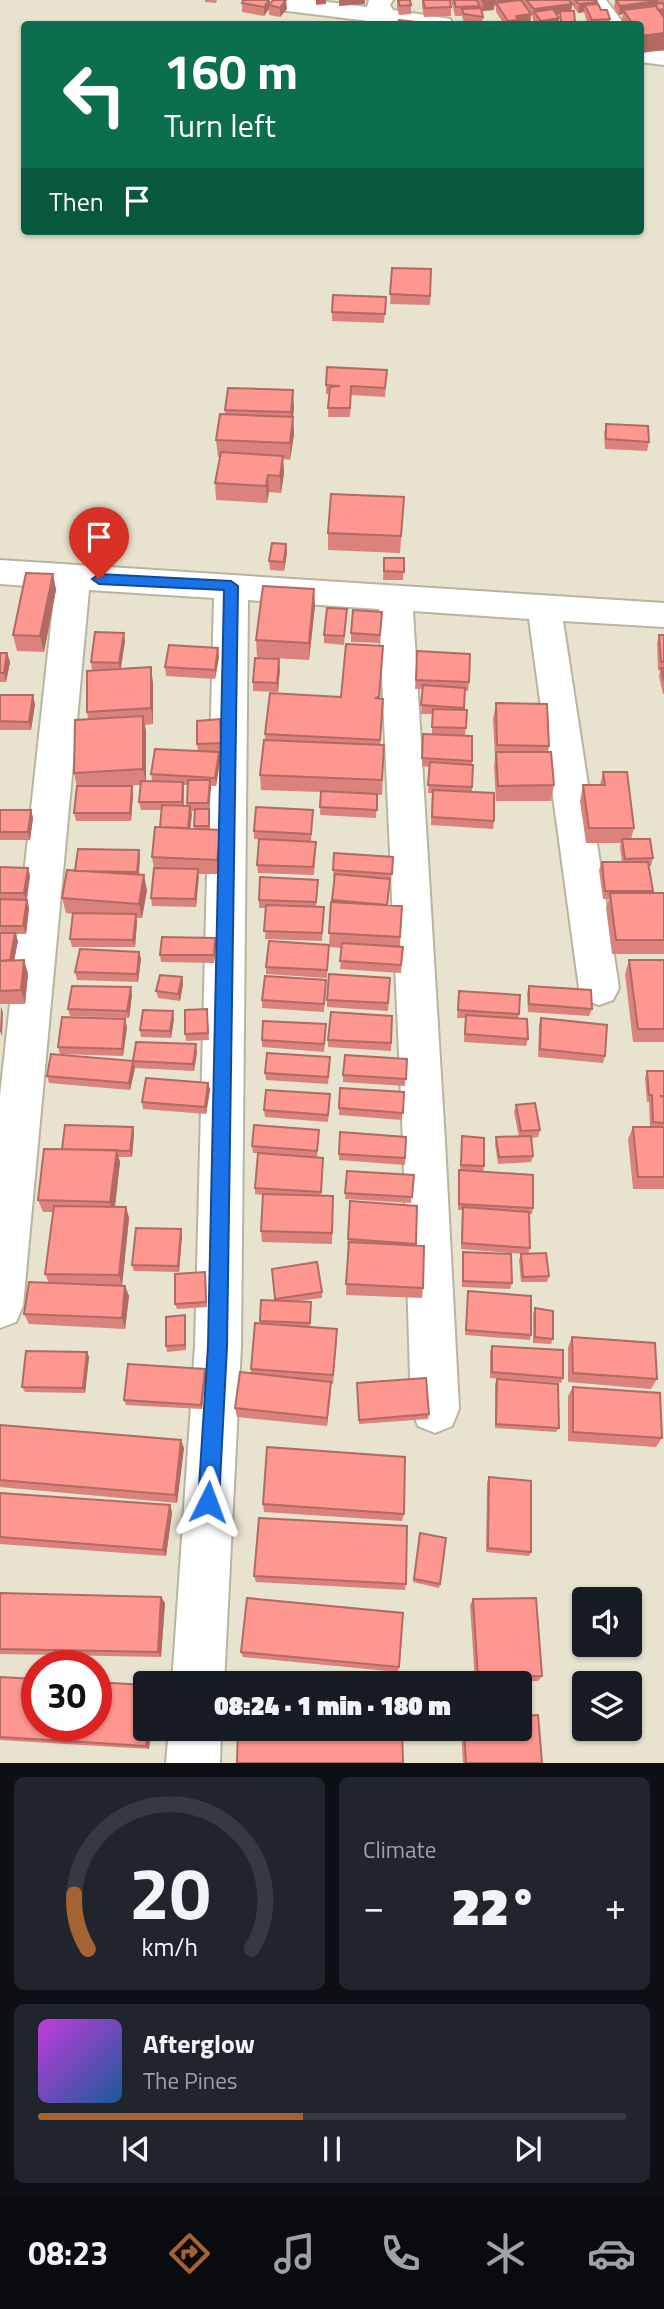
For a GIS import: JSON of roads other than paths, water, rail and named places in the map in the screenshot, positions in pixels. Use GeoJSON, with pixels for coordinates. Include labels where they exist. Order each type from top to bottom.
{"type":"FeatureCollection","features":[{"type":"Feature","properties":{"kind":"street"},"geometry":{"type":"LineString","coordinates":[[255,0],[382,8],[430,21]]}},
{"type":"Feature","properties":{"kind":"street"},"geometry":{"type":"LineString","coordinates":[[594,0],[610,21]]}},
{"type":"Feature","properties":{"kind":"street"},"geometry":{"type":"LineString","coordinates":[[644,56],[664,58]]}},
{"type":"Feature","properties":{"kind":"street"},"geometry":{"type":"LineString","coordinates":[[0,572],[664,615]]}},
{"type":"Feature","properties":{"kind":"street"},"geometry":{"type":"LineString","coordinates":[[0,1306],[73,577]]}},
{"type":"Feature","properties":{"kind":"street"},"geometry":{"type":"LineString","coordinates":[[199,1671],[218,1346],[231,586]]}},
{"type":"Feature","properties":{"kind":"street"},"geometry":{"type":"LineString","coordinates":[[395,597],[425,1142],[435,1409]]}},
{"type":"Feature","properties":{"kind":"street"},"geometry":{"type":"LineString","coordinates":[[544,607],[599,988]]}},
{"type":"Feature","properties":{"kind":"street"},"geometry":{"type":"LineString","coordinates":[[193,1763],[194,1741]]}}]}
